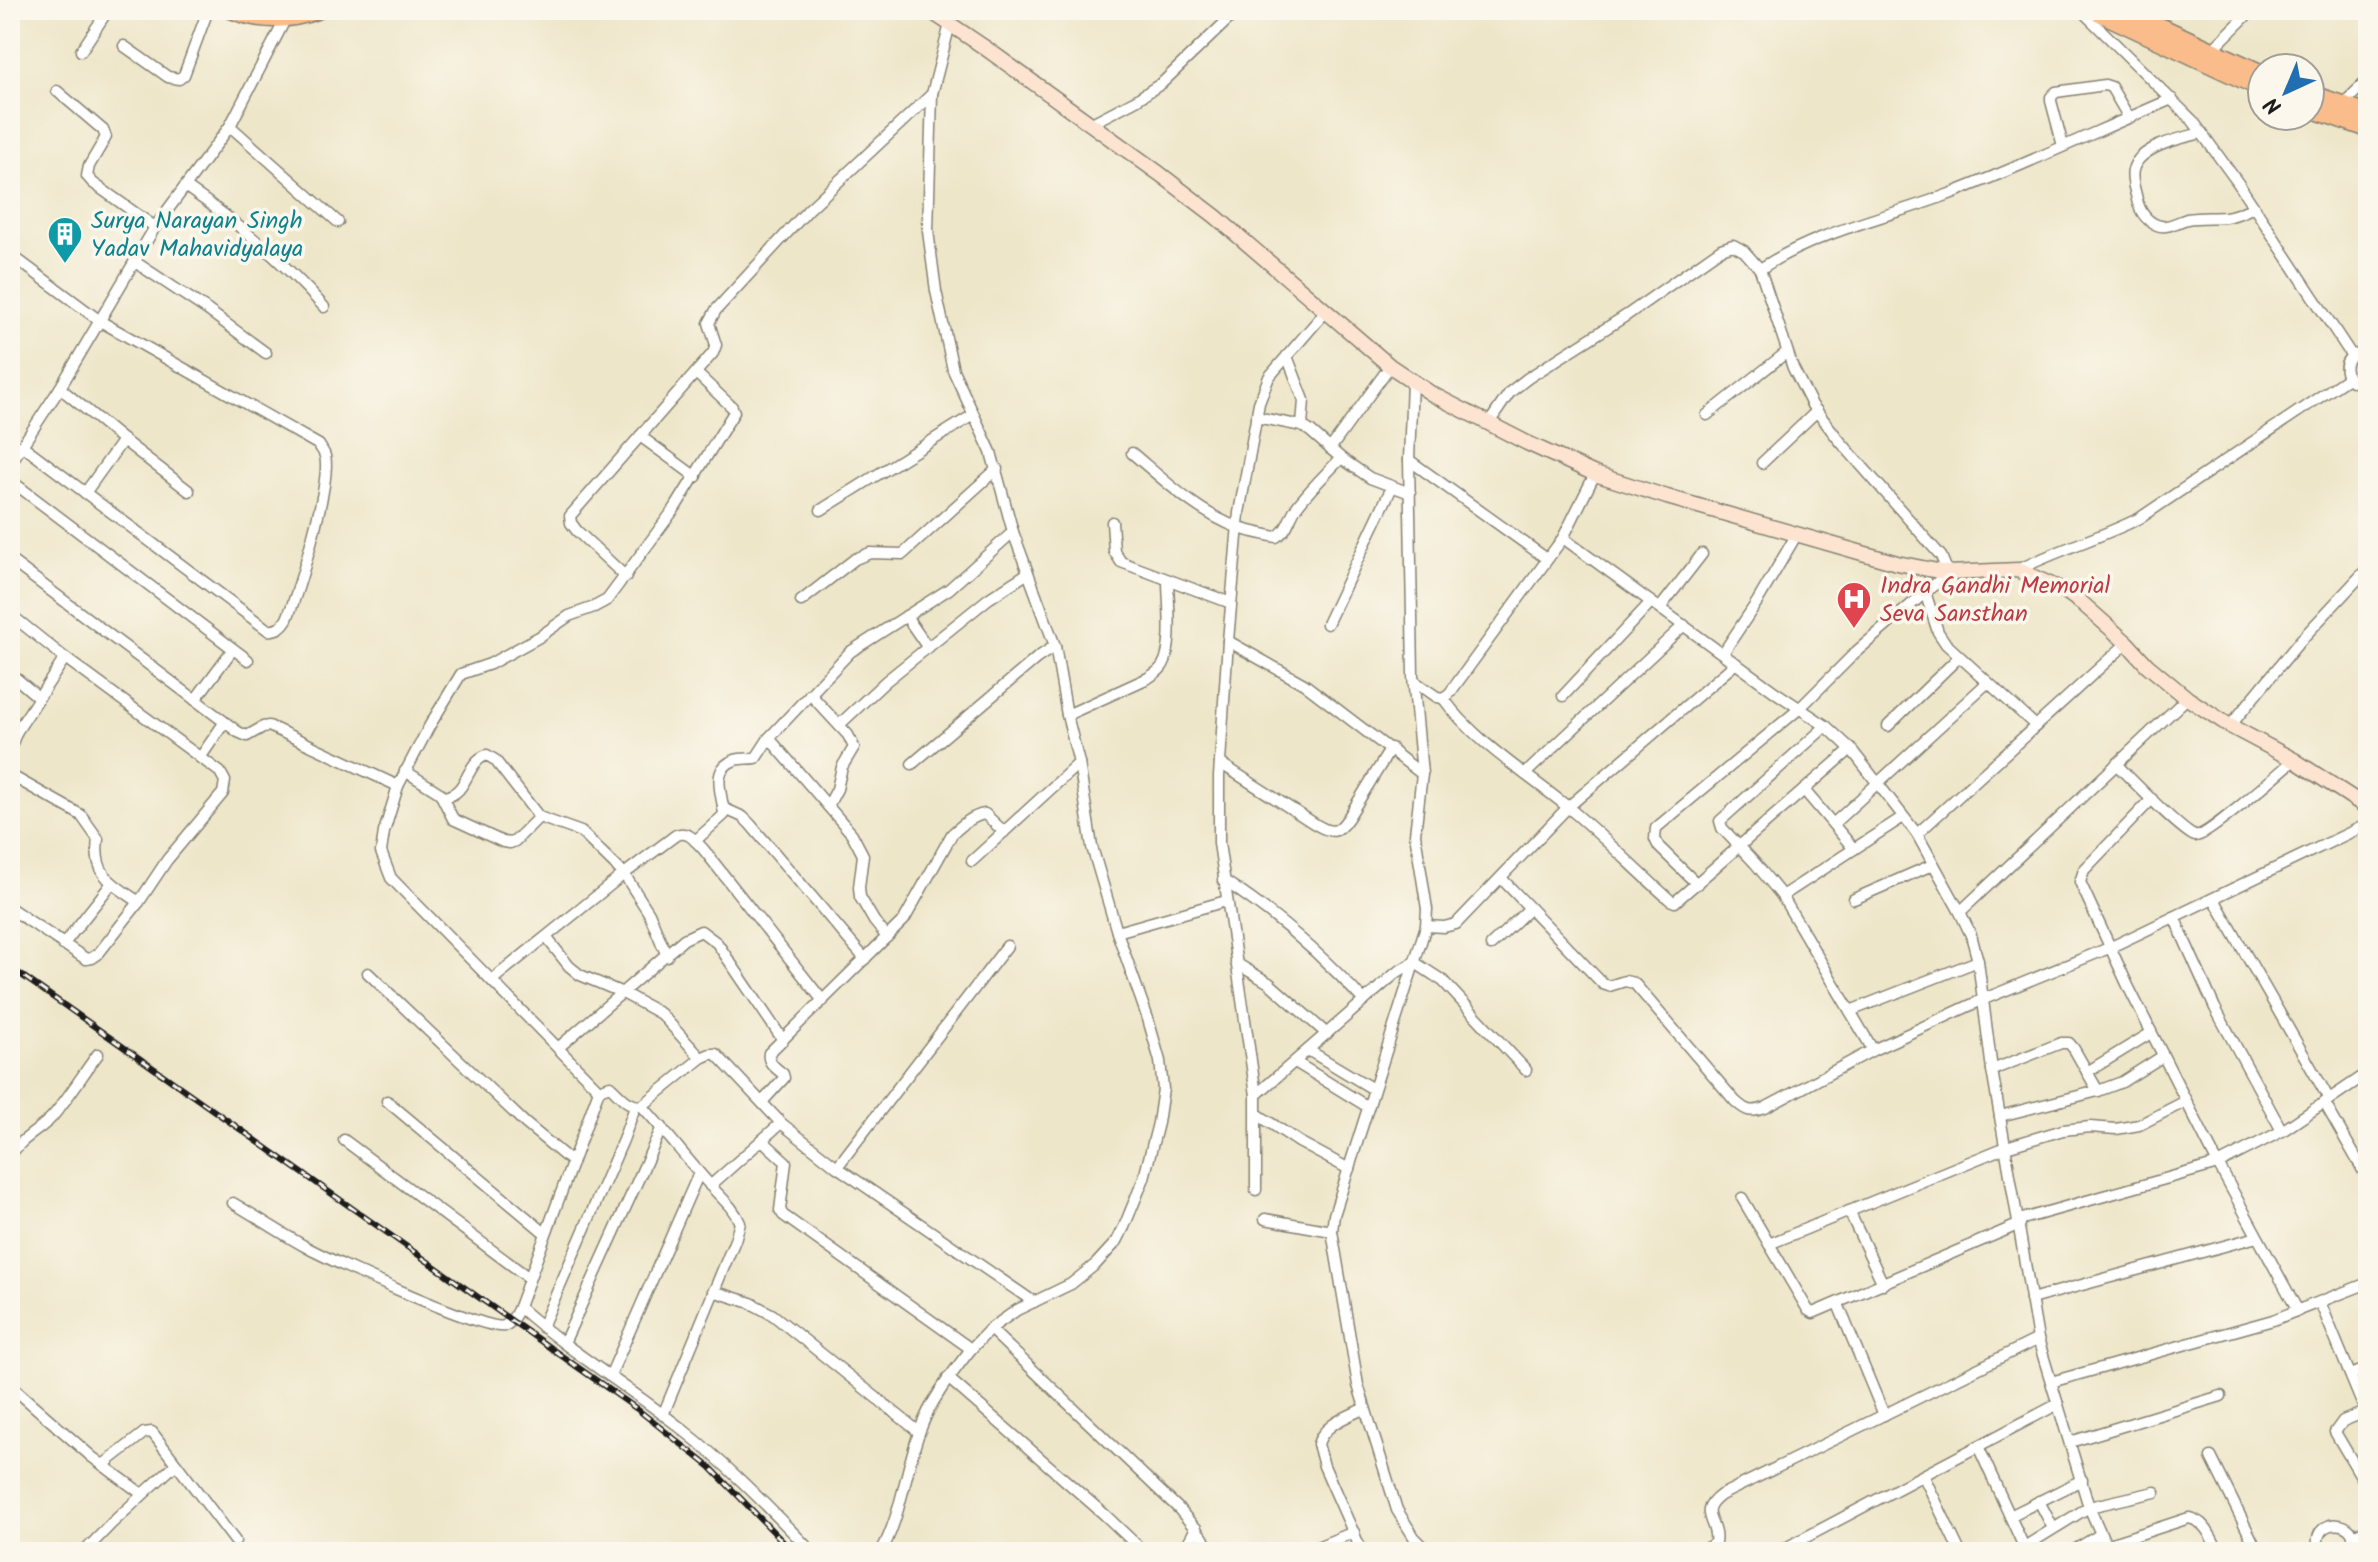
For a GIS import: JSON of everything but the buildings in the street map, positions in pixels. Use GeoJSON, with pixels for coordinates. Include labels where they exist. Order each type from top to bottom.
{"type":"FeatureCollection","features":[{"type":"Feature","properties":{"kind":"main road"},"geometry":{"type":"LineString","coordinates":[[231,10],[258,18],[285,20],[319,10]]}},
{"type":"Feature","properties":{"kind":"main road"},"geometry":{"type":"LineString","coordinates":[[2093,10],[2246,68]]}},
{"type":"Feature","properties":{"kind":"main road"},"geometry":{"type":"LineString","coordinates":[[2125,10],[2246,79]]}},
{"type":"Feature","properties":{"kind":"main road"},"geometry":{"type":"LineString","coordinates":[[2326,98],[2368,113]]}},
{"type":"Feature","properties":{"kind":"main road"},"geometry":{"type":"LineString","coordinates":[[2326,115],[2368,129]]}},
{"type":"Feature","properties":{"kind":"street"},"geometry":{"type":"LineString","coordinates":[[81,51],[108,10]]}},
{"type":"Feature","properties":{"kind":"street"},"geometry":{"type":"LineString","coordinates":[[124,46],[168,77],[179,79],[184,75],[208,10]]}},
{"type":"Feature","properties":{"kind":"street"},"geometry":{"type":"LineString","coordinates":[[929,10],[1215,216],[1390,366],[1412,381],[1489,423],[1595,474],[1897,563],[1948,573],[2018,570],[2119,529],[2348,378]]}},
{"type":"Feature","properties":{"kind":"street"},"geometry":{"type":"LineString","coordinates":[[1090,124],[1162,83],[1238,10]]}},
{"type":"Feature","properties":{"kind":"street"},"geometry":{"type":"LineString","coordinates":[[2081,10],[2172,99],[2202,133],[2352,356]]}},
{"type":"Feature","properties":{"kind":"street"},"geometry":{"type":"LineString","coordinates":[[2207,55],[2252,10]]}},
{"type":"Feature","properties":{"kind":"street"},"geometry":{"type":"LineString","coordinates":[[10,464],[60,388],[155,227],[230,126],[285,20]]}},
{"type":"Feature","properties":{"kind":"street"},"geometry":{"type":"LineString","coordinates":[[881,1552],[919,1432],[948,1378],[990,1329],[1071,1284],[1096,1264],[1117,1241],[1144,1178],[1163,1089],[1160,1061],[1148,1019],[1117,932],[1092,847],[1079,763],[1055,646],[1013,532],[997,469],[953,370],[936,291],[929,247],[932,94],[950,24]]}},
{"type":"Feature","properties":{"kind":"street"},"geometry":{"type":"LineString","coordinates":[[2343,104],[2368,80]]}},
{"type":"Feature","properties":{"kind":"street"},"geometry":{"type":"LineString","coordinates":[[2063,146],[2051,101],[2056,92],[2105,85],[2115,92],[2129,118]]}},
{"type":"Feature","properties":{"kind":"street"},"geometry":{"type":"LineString","coordinates":[[57,91],[103,130],[106,137],[89,166],[87,176],[155,227]]}},
{"type":"Feature","properties":{"kind":"street"},"geometry":{"type":"LineString","coordinates":[[626,577],[577,531],[570,516],[696,373],[716,345],[709,323],[716,310],[809,209],[932,94]]}},
{"type":"Feature","properties":{"kind":"street"},"geometry":{"type":"LineString","coordinates":[[1760,269],[1818,239],[1953,192],[2172,99]]}},
{"type":"Feature","properties":{"kind":"street"},"geometry":{"type":"LineString","coordinates":[[230,126],[338,222]]}},
{"type":"Feature","properties":{"kind":"street"},"geometry":{"type":"LineString","coordinates":[[2202,133],[2158,146],[2137,163],[2133,180],[2139,208],[2156,224],[2164,226],[2185,220],[2229,216],[2254,207]]}},
{"type":"Feature","properties":{"kind":"street"},"geometry":{"type":"LineString","coordinates":[[186,187],[262,245],[324,307]]}},
{"type":"Feature","properties":{"kind":"street"},"geometry":{"type":"LineString","coordinates":[[1489,423],[1510,392],[1528,378],[1627,315],[1721,249],[1733,245],[1744,251],[1760,269],[1793,368],[1817,411],[1935,548],[1948,573]]}},
{"type":"Feature","properties":{"kind":"street"},"geometry":{"type":"LineString","coordinates":[[10,254],[100,321],[319,445],[325,456],[326,477],[316,524],[282,627],[268,630],[23,446]]}},
{"type":"Feature","properties":{"kind":"street"},"geometry":{"type":"LineString","coordinates":[[135,262],[266,353]]}},
{"type":"Feature","properties":{"kind":"street"},"geometry":{"type":"LineString","coordinates":[[1256,1190],[1256,1095],[1219,843],[1220,763],[1231,603],[1238,527],[1259,403],[1269,377],[1326,311]]}},
{"type":"Feature","properties":{"kind":"street"},"geometry":{"type":"LineString","coordinates":[[1707,415],[1787,352]]}},
{"type":"Feature","properties":{"kind":"street"},"geometry":{"type":"LineString","coordinates":[[2368,357],[2357,354],[2345,365],[2348,378],[2353,383],[2368,381]]}},
{"type":"Feature","properties":{"kind":"street"},"geometry":{"type":"LineString","coordinates":[[1287,356],[1304,400],[1302,426]]}},
{"type":"Feature","properties":{"kind":"street"},"geometry":{"type":"LineString","coordinates":[[1330,449],[1390,366]]}},
{"type":"Feature","properties":{"kind":"street"},"geometry":{"type":"LineString","coordinates":[[599,1090],[391,878],[381,852],[398,786],[461,674],[490,664],[569,616],[607,600],[696,477],[734,412],[696,373]]}},
{"type":"Feature","properties":{"kind":"street"},"geometry":{"type":"LineString","coordinates":[[1412,381],[1409,460],[1414,681],[1422,774],[1415,834],[1427,909],[1426,926],[1334,1215],[1332,1231],[1355,1371],[1365,1408],[1397,1510],[1414,1537],[1429,1552]]}},
{"type":"Feature","properties":{"kind":"street"},"geometry":{"type":"LineString","coordinates":[[60,388],[189,491]]}},
{"type":"Feature","properties":{"kind":"street"},"geometry":{"type":"LineString","coordinates":[[1762,463],[1817,411]]}},
{"type":"Feature","properties":{"kind":"street"},"geometry":{"type":"LineString","coordinates":[[821,510],[973,415]]}},
{"type":"Feature","properties":{"kind":"street"},"geometry":{"type":"LineString","coordinates":[[1256,417],[1302,426],[1370,478],[1410,493]]}},
{"type":"Feature","properties":{"kind":"street"},"geometry":{"type":"LineString","coordinates":[[640,436],[696,477]]}},
{"type":"Feature","properties":{"kind":"street"},"geometry":{"type":"LineString","coordinates":[[85,493],[123,440]]}},
{"type":"Feature","properties":{"kind":"street"},"geometry":{"type":"LineString","coordinates":[[1132,453],[1194,503],[1238,527],[1276,537],[1282,533],[1300,503],[1341,458]]}},
{"type":"Feature","properties":{"kind":"street"},"geometry":{"type":"LineString","coordinates":[[1409,460],[1547,559]]}},
{"type":"Feature","properties":{"kind":"street"},"geometry":{"type":"LineString","coordinates":[[801,601],[855,559],[870,553],[903,554],[997,469]]}},
{"type":"Feature","properties":{"kind":"street"},"geometry":{"type":"LineString","coordinates":[[1414,681],[1437,697],[1443,698],[1449,694],[1563,538],[1595,474]]}},
{"type":"Feature","properties":{"kind":"street"},"geometry":{"type":"LineString","coordinates":[[10,480],[248,660]]}},
{"type":"Feature","properties":{"kind":"street"},"geometry":{"type":"LineString","coordinates":[[1327,624],[1392,487]]}},
{"type":"Feature","properties":{"kind":"street"},"geometry":{"type":"LineString","coordinates":[[1112,522],[1114,551],[1121,562],[1231,603]]}},
{"type":"Feature","properties":{"kind":"street"},"geometry":{"type":"LineString","coordinates":[[695,841],[724,815],[718,781],[721,771],[728,764],[737,759],[756,758],[769,738],[850,652],[949,589],[1013,532]]}},
{"type":"Feature","properties":{"kind":"street"},"geometry":{"type":"LineString","coordinates":[[1723,653],[1797,534]]}},
{"type":"Feature","properties":{"kind":"street"},"geometry":{"type":"LineString","coordinates":[[1563,538],[1826,726],[1851,749],[1917,834],[1960,912],[1978,961],[1992,1070],[2038,1339],[2089,1507],[2107,1549],[2189,1518],[2205,1527],[2219,1552]]}},
{"type":"Feature","properties":{"kind":"street"},"geometry":{"type":"LineString","coordinates":[[1563,696],[1656,605],[1702,554]]}},
{"type":"Feature","properties":{"kind":"street"},"geometry":{"type":"LineString","coordinates":[[10,560],[224,723],[247,736],[269,726],[398,786]]}},
{"type":"Feature","properties":{"kind":"street"},"geometry":{"type":"LineString","coordinates":[[2230,726],[2300,641],[2368,568]]}},
{"type":"Feature","properties":{"kind":"street"},"geometry":{"type":"LineString","coordinates":[[2018,570],[2065,591],[2083,604],[2187,698],[2230,726],[2294,760],[2368,808]]}},
{"type":"Feature","properties":{"kind":"street"},"geometry":{"type":"LineString","coordinates":[[839,725],[886,681],[988,599],[1028,573]]}},
{"type":"Feature","properties":{"kind":"street"},"geometry":{"type":"LineString","coordinates":[[1697,884],[1659,847],[1655,839],[1656,828],[1799,709],[1857,651],[1948,573]]}},
{"type":"Feature","properties":{"kind":"street"},"geometry":{"type":"LineString","coordinates":[[1067,715],[1159,671],[1167,656],[1168,580]]}},
{"type":"Feature","properties":{"kind":"street"},"geometry":{"type":"LineString","coordinates":[[1925,592],[1938,632],[1946,644],[2036,726]]}},
{"type":"Feature","properties":{"kind":"street"},"geometry":{"type":"LineString","coordinates":[[10,614],[220,772],[225,781],[223,793],[92,958],[79,956],[10,908]]}},
{"type":"Feature","properties":{"kind":"street"},"geometry":{"type":"LineString","coordinates":[[906,616],[928,648]]}},
{"type":"Feature","properties":{"kind":"street"},"geometry":{"type":"LineString","coordinates":[[1525,774],[1684,625]]}},
{"type":"Feature","properties":{"kind":"street"},"geometry":{"type":"LineString","coordinates":[[1228,641],[1304,684],[1422,774]]}},
{"type":"Feature","properties":{"kind":"street"},"geometry":{"type":"LineString","coordinates":[[1917,834],[2127,643]]}},
{"type":"Feature","properties":{"kind":"street"},"geometry":{"type":"LineString","coordinates":[[912,764],[1055,646]]}},
{"type":"Feature","properties":{"kind":"street"},"geometry":{"type":"LineString","coordinates":[[195,700],[233,649]]}},
{"type":"Feature","properties":{"kind":"street"},"geometry":{"type":"LineString","coordinates":[[1888,726],[1959,657]]}},
{"type":"Feature","properties":{"kind":"street"},"geometry":{"type":"LineString","coordinates":[[10,748],[17,731],[65,658]]}},
{"type":"Feature","properties":{"kind":"street"},"geometry":{"type":"LineString","coordinates":[[1426,926],[1456,924],[1568,807],[1736,663]]}},
{"type":"Feature","properties":{"kind":"street"},"geometry":{"type":"LineString","coordinates":[[10,673],[38,697]]}},
{"type":"Feature","properties":{"kind":"street"},"geometry":{"type":"LineString","coordinates":[[1833,824],[1987,683]]}},
{"type":"Feature","properties":{"kind":"street"},"geometry":{"type":"LineString","coordinates":[[810,694],[839,725],[854,747],[842,767],[837,789],[828,806]]}},
{"type":"Feature","properties":{"kind":"street"},"geometry":{"type":"LineString","coordinates":[[1443,698],[1457,717],[1568,807],[1675,902],[1851,749]]}},
{"type":"Feature","properties":{"kind":"street"},"geometry":{"type":"LineString","coordinates":[[1960,912],[2187,698]]}},
{"type":"Feature","properties":{"kind":"street"},"geometry":{"type":"LineString","coordinates":[[200,758],[224,723]]}},
{"type":"Feature","properties":{"kind":"street"},"geometry":{"type":"LineString","coordinates":[[1826,726],[1720,821],[1722,828],[1782,896],[1873,1050]]}},
{"type":"Feature","properties":{"kind":"street"},"geometry":{"type":"LineString","coordinates":[[769,738],[859,844],[863,855],[860,897],[887,937]]}},
{"type":"Feature","properties":{"kind":"street"},"geometry":{"type":"LineString","coordinates":[[1220,763],[1315,824],[1335,831],[1348,818],[1391,748]]}},
{"type":"Feature","properties":{"kind":"street"},"geometry":{"type":"LineString","coordinates":[[444,797],[460,791],[480,758],[487,755],[495,760],[539,817],[581,832],[624,874],[649,913],[667,956]]}},
{"type":"Feature","properties":{"kind":"street"},"geometry":{"type":"LineString","coordinates":[[2116,764],[2180,826],[2195,836],[2201,836],[2294,760]]}},
{"type":"Feature","properties":{"kind":"street"},"geometry":{"type":"LineString","coordinates":[[972,861],[1079,763]]}},
{"type":"Feature","properties":{"kind":"street"},"geometry":{"type":"LineString","coordinates":[[405,771],[440,793],[453,819],[503,842],[515,841],[539,817]]}},
{"type":"Feature","properties":{"kind":"street"},"geometry":{"type":"LineString","coordinates":[[10,775],[81,815],[98,839],[97,864],[112,883],[139,902]]}},
{"type":"Feature","properties":{"kind":"street"},"geometry":{"type":"LineString","coordinates":[[1804,790],[1854,849]]}},
{"type":"Feature","properties":{"kind":"street"},"geometry":{"type":"LineString","coordinates":[[2152,799],[2084,870],[2080,882],[2151,1033],[2298,1311]]}},
{"type":"Feature","properties":{"kind":"street"},"geometry":{"type":"LineString","coordinates":[[723,808],[743,817],[750,824],[865,959]]}},
{"type":"Feature","properties":{"kind":"street"},"geometry":{"type":"LineString","coordinates":[[763,1101],[784,1078],[768,1058],[769,1053],[887,937],[910,910],[947,840],[964,823],[985,814],[1004,832]]}},
{"type":"Feature","properties":{"kind":"street"},"geometry":{"type":"LineString","coordinates":[[1782,896],[1903,817]]}},
{"type":"Feature","properties":{"kind":"street"},"geometry":{"type":"LineString","coordinates":[[1501,878],[1603,984],[1634,983],[1746,1111],[1754,1112],[1873,1050],[1984,999],[2109,948],[2368,824]]}},
{"type":"Feature","properties":{"kind":"street"},"geometry":{"type":"LineString","coordinates":[[492,980],[624,874],[682,833],[690,835],[823,1001]]}},
{"type":"Feature","properties":{"kind":"street"},"geometry":{"type":"LineString","coordinates":[[1854,899],[1932,865]]}},
{"type":"Feature","properties":{"kind":"street"},"geometry":{"type":"LineString","coordinates":[[1223,880],[1261,907],[1345,980],[1364,1001]]}},
{"type":"Feature","properties":{"kind":"street"},"geometry":{"type":"LineString","coordinates":[[63,945],[112,883]]}},
{"type":"Feature","properties":{"kind":"street"},"geometry":{"type":"LineString","coordinates":[[2214,899],[2368,1179]]}},
{"type":"Feature","properties":{"kind":"street"},"geometry":{"type":"LineString","coordinates":[[1117,932],[1226,901]]}},
{"type":"Feature","properties":{"kind":"street"},"geometry":{"type":"LineString","coordinates":[[1491,945],[1530,908]]}},
{"type":"Feature","properties":{"kind":"street"},"geometry":{"type":"LineString","coordinates":[[2174,917],[2211,1000],[2282,1131]]}},
{"type":"Feature","properties":{"kind":"street"},"geometry":{"type":"LineString","coordinates":[[558,1048],[693,934],[701,931],[717,943],[783,1040]]}},
{"type":"Feature","properties":{"kind":"street"},"geometry":{"type":"LineString","coordinates":[[546,937],[580,975],[623,993],[661,1014],[701,1058]]}},
{"type":"Feature","properties":{"kind":"street"},"geometry":{"type":"LineString","coordinates":[[837,1167],[1007,946]]}},
{"type":"Feature","properties":{"kind":"street"},"geometry":{"type":"LineString","coordinates":[[1850,1011],[1978,961]]}},
{"type":"Feature","properties":{"kind":"street"},"geometry":{"type":"LineString","coordinates":[[1256,1095],[1396,973],[1414,962]]}},
{"type":"Feature","properties":{"kind":"street"},"geometry":{"type":"LineString","coordinates":[[1414,962],[1443,981],[1526,1070]]}},
{"type":"Feature","properties":{"kind":"street"},"geometry":{"type":"LineString","coordinates":[[1236,963],[1269,983],[1327,1034]]}},
{"type":"Feature","properties":{"kind":"street"},"geometry":{"type":"LineString","coordinates":[[368,973],[506,1106],[572,1162]]}},
{"type":"Feature","properties":{"kind":"street"},"geometry":{"type":"LineString","coordinates":[[2087,1072],[2151,1033]]}},
{"type":"Feature","properties":{"kind":"street"},"geometry":{"type":"LineString","coordinates":[[1992,1070],[2061,1043],[2069,1043],[2098,1091]]}},
{"type":"Feature","properties":{"kind":"street"},"geometry":{"type":"LineString","coordinates":[[1308,1050],[1373,1089]]}},
{"type":"Feature","properties":{"kind":"street"},"geometry":{"type":"LineString","coordinates":[[10,1156],[18,1144],[37,1133],[53,1116],[98,1054]]}},
{"type":"Feature","properties":{"kind":"street"},"geometry":{"type":"LineString","coordinates":[[542,1327],[639,1106],[710,1054],[716,1054],[781,1123],[837,1167],[1034,1302]]}},
{"type":"Feature","properties":{"kind":"street"},"geometry":{"type":"LineString","coordinates":[[2000,1116],[2098,1091],[2122,1082],[2163,1056]]}},
{"type":"Feature","properties":{"kind":"street"},"geometry":{"type":"LineString","coordinates":[[1295,1062],[1368,1107]]}},
{"type":"Feature","properties":{"kind":"street"},"geometry":{"type":"LineString","coordinates":[[1742,1198],[1808,1310],[1819,1312],[2020,1222],[2218,1164],[2282,1131],[2368,1073]]}},
{"type":"Feature","properties":{"kind":"street"},"geometry":{"type":"LineString","coordinates":[[233,1203],[306,1247],[350,1269],[469,1318],[494,1327],[506,1326],[519,1307],[599,1090],[610,1086],[662,1127],[729,1205],[740,1223],[663,1415]]}},
{"type":"Feature","properties":{"kind":"street"},"geometry":{"type":"LineString","coordinates":[[387,1101],[545,1233]]}},
{"type":"Feature","properties":{"kind":"street"},"geometry":{"type":"LineString","coordinates":[[1769,1244],[2006,1147],[2063,1130],[2090,1127],[2116,1129],[2139,1125],[2186,1101]]}},
{"type":"Feature","properties":{"kind":"street"},"geometry":{"type":"LineString","coordinates":[[1257,1114],[1299,1142],[1349,1169]]}},
{"type":"Feature","properties":{"kind":"street"},"geometry":{"type":"LineString","coordinates":[[710,1186],[781,1123]]}},
{"type":"Feature","properties":{"kind":"street"},"geometry":{"type":"LineString","coordinates":[[564,1343],[662,1127]]}},
{"type":"Feature","properties":{"kind":"street"},"geometry":{"type":"LineString","coordinates":[[344,1140],[529,1278]]}},
{"type":"Feature","properties":{"kind":"street"},"geometry":{"type":"LineString","coordinates":[[762,1140],[786,1162],[780,1210],[783,1215],[971,1349]]}},
{"type":"Feature","properties":{"kind":"street"},"geometry":{"type":"LineString","coordinates":[[610,1376],[699,1173]]}},
{"type":"Feature","properties":{"kind":"street"},"geometry":{"type":"LineString","coordinates":[[1849,1211],[1883,1284]]}},
{"type":"Feature","properties":{"kind":"street"},"geometry":{"type":"LineString","coordinates":[[1265,1219],[1332,1231]]}},
{"type":"Feature","properties":{"kind":"street"},"geometry":{"type":"LineString","coordinates":[[2031,1299],[2257,1237]]}},
{"type":"Feature","properties":{"kind":"street"},"geometry":{"type":"LineString","coordinates":[[2051,1382],[2247,1328],[2368,1283]]}},
{"type":"Feature","properties":{"kind":"street"},"geometry":{"type":"LineString","coordinates":[[713,1291],[751,1303],[773,1315],[919,1432]]}},
{"type":"Feature","properties":{"kind":"street"},"geometry":{"type":"LineString","coordinates":[[2320,1302],[2367,1415],[2343,1421],[2335,1432],[2368,1488]]}},
{"type":"Feature","properties":{"kind":"street"},"geometry":{"type":"LineString","coordinates":[[1838,1304],[1884,1415]]}},
{"type":"Feature","properties":{"kind":"street"},"geometry":{"type":"LineString","coordinates":[[519,1307],[663,1415],[753,1492],[812,1552]]}},
{"type":"Feature","properties":{"kind":"street"},"geometry":{"type":"LineString","coordinates":[[990,1329],[1179,1509],[1196,1528],[1210,1552]]}},
{"type":"Feature","properties":{"kind":"street"},"geometry":{"type":"LineString","coordinates":[[1700,1552],[1715,1543],[1717,1536],[1708,1514],[1715,1500],[2038,1339]]}},
{"type":"Feature","properties":{"kind":"street"},"geometry":{"type":"LineString","coordinates":[[2351,1375],[2368,1368]]}},
{"type":"Feature","properties":{"kind":"street"},"geometry":{"type":"LineString","coordinates":[[948,1378],[1144,1552]]}},
{"type":"Feature","properties":{"kind":"street"},"geometry":{"type":"LineString","coordinates":[[10,1385],[103,1465],[142,1494]]}},
{"type":"Feature","properties":{"kind":"street"},"geometry":{"type":"LineString","coordinates":[[2070,1442],[2221,1396]]}},
{"type":"Feature","properties":{"kind":"street"},"geometry":{"type":"LineString","coordinates":[[1778,1552],[2058,1404]]}},
{"type":"Feature","properties":{"kind":"street"},"geometry":{"type":"LineString","coordinates":[[1362,1552],[1324,1466],[1318,1444],[1325,1430],[1365,1408]]}},
{"type":"Feature","properties":{"kind":"street"},"geometry":{"type":"LineString","coordinates":[[103,1465],[148,1431],[158,1439],[235,1541]]}},
{"type":"Feature","properties":{"kind":"street"},"geometry":{"type":"LineString","coordinates":[[1978,1446],[2010,1516],[2020,1550],[2089,1507],[2155,1492]]}},
{"type":"Feature","properties":{"kind":"street"},"geometry":{"type":"LineString","coordinates":[[2211,1457],[2258,1552]]}},
{"type":"Feature","properties":{"kind":"street"},"geometry":{"type":"LineString","coordinates":[[84,1552],[176,1464]]}},
{"type":"Feature","properties":{"kind":"street"},"geometry":{"type":"LineString","coordinates":[[1924,1477],[1960,1552]]}},
{"type":"Feature","properties":{"kind":"street"},"geometry":{"type":"LineString","coordinates":[[2010,1516],[2082,1480]]}},
{"type":"Feature","properties":{"kind":"street"},"geometry":{"type":"LineString","coordinates":[[2039,1501],[2053,1528]]}},
{"type":"Feature","properties":{"kind":"street"},"geometry":{"type":"LineString","coordinates":[[2317,1551],[2320,1532],[2329,1525],[2341,1524],[2353,1536],[2352,1552]]}},
{"type":"Feature","properties":{"kind":"street"},"geometry":{"type":"LineString","coordinates":[[1183,1552],[1196,1528]]}},
{"type":"Feature","properties":{"kind":"street"},"geometry":{"type":"LineString","coordinates":[[2353,1536],[2368,1529]]}},
{"type":"Feature","properties":{"kind":"street"},"geometry":{"type":"LineString","coordinates":[[1305,1552],[1354,1532]]}},
{"type":"Feature","properties":{"kind":"street"},"geometry":{"type":"LineString","coordinates":[[2071,1552],[2101,1534]]}},
{"type":"Feature","properties":{"kind":"railway"},"geometry":{"type":"LineString","coordinates":[[10,967],[637,1409],[710,1467],[793,1552]]}},
{"type":"Feature","properties":{"kind":"place","name":"Surya Narayan Singh Yadav Mahavidyalaya"},"geometry":{"type":"Point","coordinates":[65,265]}},
{"type":"Feature","properties":{"kind":"place","name":"Indra Gandhi Memorial Seva Sansthan"},"geometry":{"type":"Point","coordinates":[1854,630]}}]}
